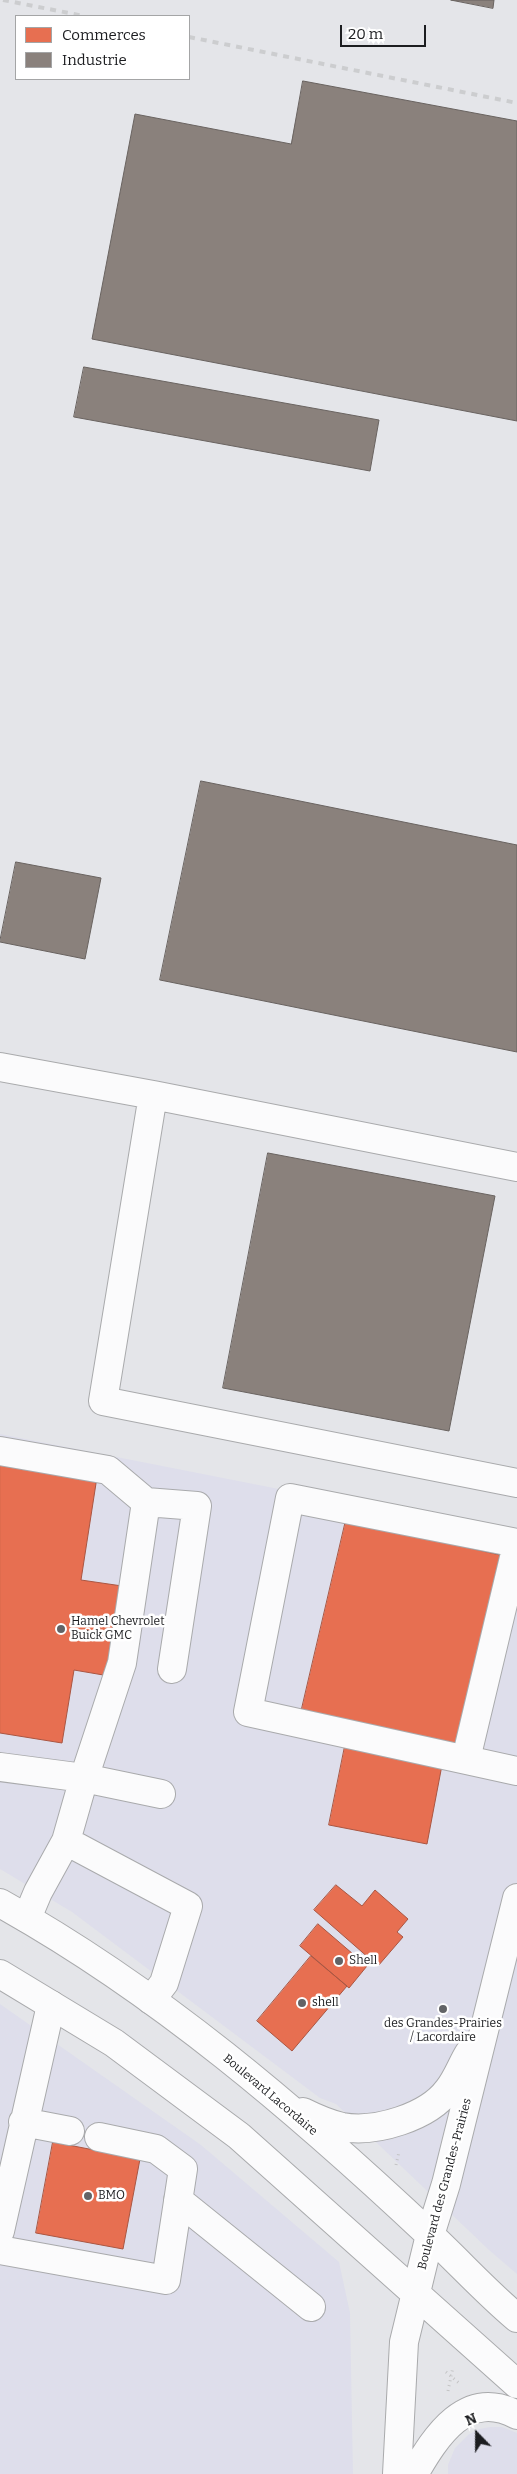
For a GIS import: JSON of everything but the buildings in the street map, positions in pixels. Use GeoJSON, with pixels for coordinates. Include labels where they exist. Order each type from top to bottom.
{"type":"FeatureCollection","features":[{"type":"Feature","properties":{"kind":"main road"},"geometry":{"type":"LineString","coordinates":[[0,1067],[153,1095],[517,1167]]}},
{"type":"Feature","properties":{"kind":"main road"},"geometry":{"type":"LineString","coordinates":[[153,1095],[103,1402],[517,1483]]}},
{"type":"Feature","properties":{"kind":"main road"},"geometry":{"type":"LineString","coordinates":[[0,1451],[108,1470],[146,1502],[197,1506],[172,1668]]}},
{"type":"Feature","properties":{"kind":"main road"},"geometry":{"type":"LineString","coordinates":[[466,1759],[517,1544],[290,1498],[248,1712],[517,1771]]}},
{"type":"Feature","properties":{"kind":"main road"},"geometry":{"type":"LineString","coordinates":[[27,1918],[38,1892],[66,1841],[84,1778],[122,1663],[146,1502]]}},
{"type":"Feature","properties":{"kind":"main road"},"geometry":{"type":"LineString","coordinates":[[0,1767],[84,1778],[160,1794]]}},
{"type":"Feature","properties":{"kind":"main road"},"geometry":{"type":"LineString","coordinates":[[66,1841],[188,1906],[164,1983],[151,2000]]}},
{"type":"Feature","properties":{"kind":"main road","name":"Boulevard des Grandes-Prairies"},"geometry":{"type":"LineString","coordinates":[[397,2474],[404,2342],[430,2235],[446,2184],[517,1898]]}},
{"type":"Feature","properties":{"kind":"main road","name":"Boulevard Lacordaire"},"geometry":{"type":"LineString","coordinates":[[0,1903],[122,1978],[279,2099],[430,2235],[482,2288],[517,2318]]}},
{"type":"Feature","properties":{"kind":"main road"},"geometry":{"type":"LineString","coordinates":[[0,1974],[114,2043],[239,2136],[517,2384]]}},
{"type":"Feature","properties":{"kind":"main road"},"geometry":{"type":"LineString","coordinates":[[0,2231],[23,2122],[51,2005]]}},
{"type":"Feature","properties":{"kind":"main road"},"geometry":{"type":"LineString","coordinates":[[279,2099],[314,2117],[343,2127],[375,2126],[407,2119],[430,2107],[448,2090],[488,2018]]}},
{"type":"Feature","properties":{"kind":"main road"},"geometry":{"type":"LineString","coordinates":[[23,2122],[70,2131]]}},
{"type":"Feature","properties":{"kind":"main road"},"geometry":{"type":"LineString","coordinates":[[0,2250],[166,2280],[183,2169],[156,2149],[99,2137]]}},
{"type":"Feature","properties":{"kind":"main road"},"geometry":{"type":"LineString","coordinates":[[178,2200],[311,2307]]}},
{"type":"Feature","properties":{"kind":"main road"},"geometry":{"type":"LineString","coordinates":[[414,2474],[440,2433],[463,2414],[481,2408],[506,2409],[517,2414]]}},
{"type":"Feature","properties":{"kind":"path"},"geometry":{"type":"LineString","coordinates":[[451,2377],[453,2367]]}},
{"type":"Feature","properties":{"kind":"path"},"geometry":{"type":"LineString","coordinates":[[446,2372],[462,2386]]}},
{"type":"Feature","properties":{"kind":"shaded area"},"geometry":{"type":"Polygon","coordinates":[[[0,1434],[517,1536],[517,2274],[489,2250],[336,2104],[320,2098],[72,1912],[0,1869],[0,1434]]]}},
{"type":"Feature","properties":{"kind":"shaded area"},"geometry":{"type":"Polygon","coordinates":[[[0,2004],[201,2145],[339,2262],[350,2313],[353,2474],[0,2474],[0,2004]]]}},
{"type":"Feature","properties":{"kind":"shaded area"},"geometry":{"type":"Polygon","coordinates":[[[502,2427],[517,2433],[517,2474],[448,2474],[448,2465],[455,2448],[468,2435],[479,2429],[502,2427]]]}},
{"type":"Feature","properties":{"kind":"railway"},"geometry":{"type":"LineString","coordinates":[[3,0],[79,15]]}},
{"type":"Feature","properties":{"kind":"railway"},"geometry":{"type":"LineString","coordinates":[[190,37],[517,103]]}},
{"type":"Feature","properties":{"kind":"place","name":"Hamel Chevrolet Buick GMC"},"geometry":{"type":"Point","coordinates":[61,1629]}},
{"type":"Feature","properties":{"kind":"place","name":"Shell"},"geometry":{"type":"Point","coordinates":[339,1961]}},
{"type":"Feature","properties":{"kind":"place","name":"shell"},"geometry":{"type":"Point","coordinates":[302,2003]}},
{"type":"Feature","properties":{"kind":"place","name":"des Grandes-Prairies / Lacordaire"},"geometry":{"type":"Point","coordinates":[443,2009]}},
{"type":"Feature","properties":{"kind":"place","name":"BMO"},"geometry":{"type":"Point","coordinates":[88,2196]}}]}
